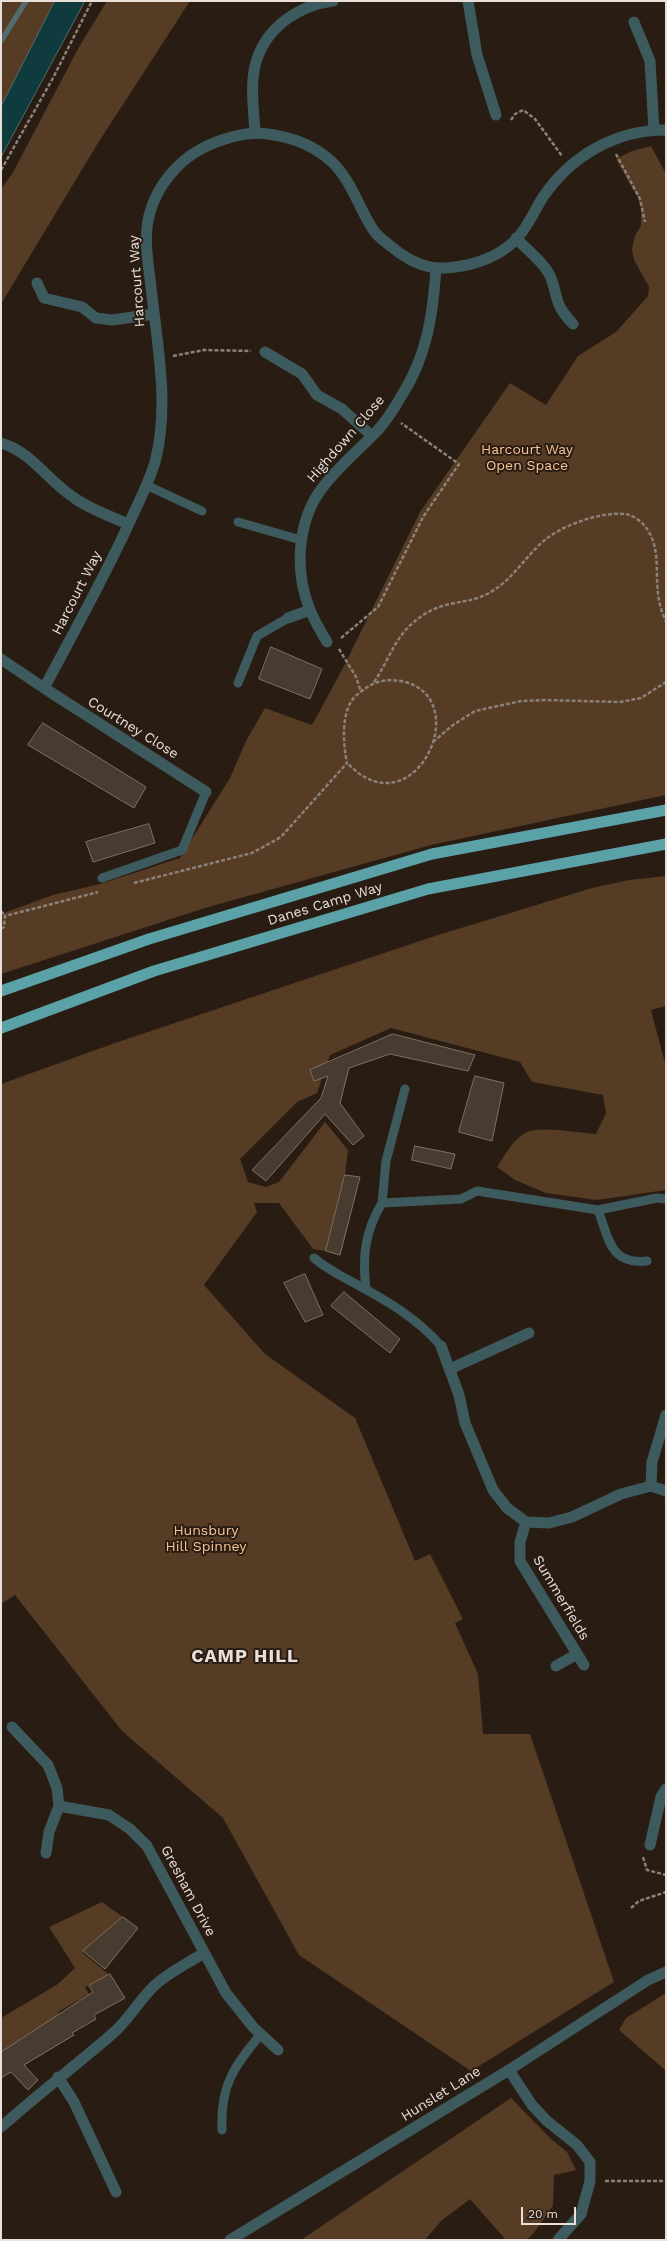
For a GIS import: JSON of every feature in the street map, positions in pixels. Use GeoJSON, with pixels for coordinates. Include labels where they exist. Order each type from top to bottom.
{"type":"FeatureCollection","features":[{"type":"Feature","properties":{"kind":"highway","name":"Danes Camp Way"},"geometry":{"type":"LineString","coordinates":[[1,991],[149,939],[432,854],[666,810]]}},
{"type":"Feature","properties":{"kind":"highway","name":"Danes Camp Way"},"geometry":{"type":"LineString","coordinates":[[1,1028],[154,971],[428,889],[666,844]]}},
{"type":"Feature","properties":{"kind":"street"},"geometry":{"type":"LineString","coordinates":[[255,133],[253,88],[257,60],[267,40],[287,18],[316,3],[333,1]]}},
{"type":"Feature","properties":{"kind":"street"},"geometry":{"type":"LineString","coordinates":[[468,1],[477,55],[496,115]]}},
{"type":"Feature","properties":{"kind":"street"},"geometry":{"type":"LineString","coordinates":[[634,22],[650,60],[654,130]]}},
{"type":"Feature","properties":{"kind":"street","name":"Harcourt Way"},"geometry":{"type":"LineString","coordinates":[[44,688],[100,584],[146,485],[160,442],[162,393],[147,241],[150,213],[159,191],[178,164],[212,144],[235,136],[255,133],[293,139],[314,149],[332,162],[348,182],[376,234],[406,257],[420,265],[436,268],[462,267],[482,261],[497,254],[516,238],[545,194],[569,166],[591,150],[626,135],[654,130],[666,130]]}},
{"type":"Feature","properties":{"kind":"street"},"geometry":{"type":"LineString","coordinates":[[516,238],[542,265],[550,277],[554,295],[562,312],[574,324]]}},
{"type":"Feature","properties":{"kind":"street","name":"Highdown Close"},"geometry":{"type":"LineString","coordinates":[[327,642],[310,610],[303,586],[301,540],[305,518],[312,503],[323,486],[389,414],[409,383],[423,352],[433,311],[436,268]]}},
{"type":"Feature","properties":{"kind":"street"},"geometry":{"type":"LineString","coordinates":[[37,283],[44,298],[82,307],[96,318],[112,320],[154,314]]}},
{"type":"Feature","properties":{"kind":"street"},"geometry":{"type":"LineString","coordinates":[[265,352],[302,374],[317,394],[342,409],[371,435]]}},
{"type":"Feature","properties":{"kind":"street"},"geometry":{"type":"LineString","coordinates":[[1,442],[17,448],[34,460],[52,480],[74,498],[128,524]]}},
{"type":"Feature","properties":{"kind":"street"},"geometry":{"type":"LineString","coordinates":[[288,618],[310,610]]}},
{"type":"Feature","properties":{"kind":"street"},"geometry":{"type":"LineString","coordinates":[[1,659],[44,688]]}},
{"type":"Feature","properties":{"kind":"street","name":"Courtney Close"},"geometry":{"type":"LineString","coordinates":[[44,688],[206,792]]}},
{"type":"Feature","properties":{"kind":"street"},"geometry":{"type":"LineString","coordinates":[[450,1369],[529,1333]]}},
{"type":"Feature","properties":{"kind":"street"},"geometry":{"type":"LineString","coordinates":[[441,1346],[459,1395],[465,1423],[493,1490],[507,1508],[526,1522],[549,1523],[572,1517],[621,1494],[651,1486],[666,1491]]}},
{"type":"Feature","properties":{"kind":"street"},"geometry":{"type":"LineString","coordinates":[[651,1486],[652,1462],[666,1415]]}},
{"type":"Feature","properties":{"kind":"street","name":"Summerfields"},"geometry":{"type":"LineString","coordinates":[[526,1522],[520,1542],[520,1561],[584,1665]]}},
{"type":"Feature","properties":{"kind":"street"},"geometry":{"type":"LineString","coordinates":[[556,1666],[577,1654]]}},
{"type":"Feature","properties":{"kind":"street"},"geometry":{"type":"LineString","coordinates":[[12,1727],[48,1765],[56,1788],[59,1806],[49,1832],[46,1853]]}},
{"type":"Feature","properties":{"kind":"street"},"geometry":{"type":"LineString","coordinates":[[650,1845],[661,1797],[666,1789]]}},
{"type":"Feature","properties":{"kind":"street","name":"Gresham Drive"},"geometry":{"type":"LineString","coordinates":[[59,1806],[109,1815],[130,1828],[147,1846],[226,1993],[261,2034],[278,2050]]}},
{"type":"Feature","properties":{"kind":"street","name":"Gresham Drive"},"geometry":{"type":"LineString","coordinates":[[1,2126],[58,2077],[112,2034],[128,2018],[142,1999],[156,1984],[204,1953]]}},
{"type":"Feature","properties":{"kind":"street","name":"Hunslet Lane"},"geometry":{"type":"LineString","coordinates":[[230,2240],[509,2070],[648,1980],[666,1972]]}},
{"type":"Feature","properties":{"kind":"street"},"geometry":{"type":"LineString","coordinates":[[509,2070],[532,2105],[547,2121],[577,2145],[590,2162],[590,2181],[581,2214],[558,2240]]}},
{"type":"Feature","properties":{"kind":"street"},"geometry":{"type":"LineString","coordinates":[[58,2077],[74,2102],[116,2192]]}},
{"type":"Feature","properties":{"kind":"lane"},"geometry":{"type":"LineString","coordinates":[[146,485],[202,512]]}},
{"type":"Feature","properties":{"kind":"lane"},"geometry":{"type":"LineString","coordinates":[[238,522],[301,540]]}},
{"type":"Feature","properties":{"kind":"lane"},"geometry":{"type":"LineString","coordinates":[[238,683],[257,636],[288,618]]}},
{"type":"Feature","properties":{"kind":"lane"},"geometry":{"type":"LineString","coordinates":[[102,878],[182,850],[206,792]]}},
{"type":"Feature","properties":{"kind":"lane"},"geometry":{"type":"LineString","coordinates":[[366,1289],[363,1264],[372,1220],[382,1203],[386,1161],[405,1089]]}},
{"type":"Feature","properties":{"kind":"lane"},"geometry":{"type":"LineString","coordinates":[[382,1203],[462,1199],[477,1191],[598,1210],[657,1198],[666,1199]]}},
{"type":"Feature","properties":{"kind":"lane"},"geometry":{"type":"LineString","coordinates":[[598,1210],[614,1252],[624,1260],[647,1261]]}},
{"type":"Feature","properties":{"kind":"lane"},"geometry":{"type":"LineString","coordinates":[[314,1258],[328,1270],[366,1289],[402,1310],[428,1330],[441,1346]]}},
{"type":"Feature","properties":{"kind":"lane"},"geometry":{"type":"LineString","coordinates":[[222,2130],[221,2115],[229,2077],[238,2061],[261,2034]]}},
{"type":"Feature","properties":{"kind":"path"},"geometry":{"type":"LineString","coordinates":[[1,170],[53,78],[92,1]]}},
{"type":"Feature","properties":{"kind":"path"},"geometry":{"type":"LineString","coordinates":[[496,115],[510,121],[514,114],[523,110],[535,119],[569,166]]}},
{"type":"Feature","properties":{"kind":"path"},"geometry":{"type":"LineString","coordinates":[[609,141],[640,199],[645,222]]}},
{"type":"Feature","properties":{"kind":"path"},"geometry":{"type":"LineString","coordinates":[[159,359],[204,350],[265,352]]}},
{"type":"Feature","properties":{"kind":"path"},"geometry":{"type":"LineString","coordinates":[[360,692],[356,677],[336,642],[378,607],[423,517],[459,464],[389,414]]}},
{"type":"Feature","properties":{"kind":"path"},"geometry":{"type":"LineString","coordinates":[[374,682],[395,680],[415,685],[429,697],[436,715],[433,742],[428,755],[419,768],[405,780],[382,782],[364,777],[346,763],[343,742],[345,718],[356,695],[374,682],[400,635],[414,622],[428,612],[444,605],[475,600],[490,593],[513,574],[548,537],[577,522],[594,517],[611,514],[630,514],[644,524],[655,538],[660,558],[657,592],[661,612],[666,621]]}},
{"type":"Feature","properties":{"kind":"path"},"geometry":{"type":"LineString","coordinates":[[433,742],[453,724],[475,712],[521,701],[544,700],[620,702],[641,698],[666,682]]}},
{"type":"Feature","properties":{"kind":"path"},"geometry":{"type":"LineString","coordinates":[[252,853],[281,837],[346,763]]}},
{"type":"Feature","properties":{"kind":"path"},"geometry":{"type":"LineString","coordinates":[[1,911],[5,916]]}},
{"type":"Feature","properties":{"kind":"path"},"geometry":{"type":"LineString","coordinates":[[642,1854],[647,1870],[666,1876]]}},
{"type":"Feature","properties":{"kind":"path"},"geometry":{"type":"LineString","coordinates":[[631,1908],[639,1901],[666,1892]]}},
{"type":"Feature","properties":{"kind":"path"},"geometry":{"type":"LineString","coordinates":[[619,2181],[666,2181]]}},
{"type":"Feature","properties":{"kind":"green space"},"geometry":{"type":"Polygon","coordinates":[[[1,1],[55,1],[1,107],[1,1]]]}},
{"type":"Feature","properties":{"kind":"green space"},"geometry":{"type":"Polygon","coordinates":[[[107,1],[190,1],[98,143],[1,304],[1,189],[12,174],[79,47],[107,1]]]}},
{"type":"Feature","properties":{"kind":"green space","name":"Harcourt Way Open Space"},"geometry":{"type":"Polygon","coordinates":[[[651,146],[666,174],[666,795],[431,845],[205,908],[1,974],[1,914],[53,895],[100,884],[180,858],[230,778],[246,741],[265,708],[312,725],[343,668],[420,512],[510,383],[546,405],[578,356],[616,332],[648,296],[649,287],[634,260],[632,249],[635,236],[641,226],[641,209],[638,198],[616,159],[632,151],[651,146]]]}},
{"type":"Feature","properties":{"kind":"green space","name":"Hunsbury Hill Spinney"},"geometry":{"type":"Polygon","coordinates":[[[666,876],[666,1006],[651,1010],[666,1067],[666,1190],[597,1200],[546,1193],[515,1180],[497,1167],[518,1138],[533,1130],[561,1130],[596,1134],[606,1113],[603,1095],[532,1082],[520,1062],[391,1028],[330,1055],[317,1093],[297,1102],[240,1159],[248,1182],[266,1187],[279,1182],[325,1122],[348,1150],[345,1175],[326,1251],[313,1249],[279,1203],[254,1203],[257,1212],[204,1285],[265,1354],[355,1418],[415,1561],[430,1554],[463,1619],[455,1623],[478,1674],[483,1734],[530,1734],[614,1982],[471,2071],[299,1955],[223,1818],[122,1731],[15,1595],[1,1604],[1,1084],[115,1043],[435,936],[592,888],[629,880],[666,876]]]}},
{"type":"Feature","properties":{"kind":"green space"},"geometry":{"type":"Polygon","coordinates":[[[102,1902],[123,1917],[82,1952],[113,1978],[104,1986],[100,1980],[85,1987],[89,1994],[58,2012],[65,2023],[55,2017],[36,2029],[42,2037],[31,2032],[17,2041],[20,2046],[4,2055],[1,2050],[1,2018],[58,1984],[75,1968],[49,1927],[102,1902]]]}},
{"type":"Feature","properties":{"kind":"green space"},"geometry":{"type":"Polygon","coordinates":[[[666,1993],[666,2071],[619,2030],[626,2018],[666,1993]]]}},
{"type":"Feature","properties":{"kind":"green space"},"geometry":{"type":"Polygon","coordinates":[[[511,2098],[551,2139],[567,2152],[576,2170],[554,2175],[553,2206],[533,2234],[526,2240],[506,2240],[470,2199],[441,2221],[425,2240],[301,2240],[511,2098]]]}},
{"type":"Feature","properties":{"kind":"water"},"geometry":{"type":"Polygon","coordinates":[[[55,1],[85,1],[1,157],[1,107],[55,1]]]}},
{"type":"Feature","properties":{"kind":"building"},"geometry":{"type":"Polygon","coordinates":[[[271,647],[322,669],[310,699],[259,679],[271,647]]]}},
{"type":"Feature","properties":{"kind":"building"},"geometry":{"type":"Polygon","coordinates":[[[43,723],[146,787],[134,808],[28,745],[43,723]]]}},
{"type":"Feature","properties":{"kind":"building"},"geometry":{"type":"Polygon","coordinates":[[[149,824],[155,843],[93,862],[86,842],[149,824]]]}},
{"type":"Feature","properties":{"kind":"building"},"geometry":{"type":"Polygon","coordinates":[[[393,1034],[475,1055],[468,1071],[390,1054],[349,1068],[340,1103],[364,1136],[353,1145],[325,1114],[266,1181],[252,1170],[321,1098],[328,1076],[314,1081],[310,1070],[393,1034]]]}},
{"type":"Feature","properties":{"kind":"building"},"geometry":{"type":"Polygon","coordinates":[[[475,1076],[504,1083],[492,1141],[459,1132],[475,1076]]]}},
{"type":"Feature","properties":{"kind":"building"},"geometry":{"type":"Polygon","coordinates":[[[415,1146],[455,1154],[451,1169],[412,1160],[415,1146]]]}},
{"type":"Feature","properties":{"kind":"building"},"geometry":{"type":"Polygon","coordinates":[[[345,1175],[360,1177],[340,1255],[326,1251],[345,1175]]]}},
{"type":"Feature","properties":{"kind":"building"},"geometry":{"type":"Polygon","coordinates":[[[305,1274],[323,1315],[305,1322],[284,1283],[305,1274]]]}},
{"type":"Feature","properties":{"kind":"building"},"geometry":{"type":"Polygon","coordinates":[[[344,1292],[400,1339],[390,1353],[331,1306],[344,1292]]]}},
{"type":"Feature","properties":{"kind":"building"},"geometry":{"type":"Polygon","coordinates":[[[123,1917],[138,1928],[105,1969],[83,1951],[123,1917]]]}},
{"type":"Feature","properties":{"kind":"building"},"geometry":{"type":"Polygon","coordinates":[[[110,1974],[125,1998],[94,2015],[96,2019],[72,2033],[74,2035],[24,2065],[38,2080],[28,2090],[11,2072],[1,2078],[1,2052],[93,1992],[89,1986],[110,1974]]]}},
{"type":"Feature","properties":{"kind":"waterway"},"geometry":{"type":"LineString","coordinates":[[1,41],[26,1]]}},
{"type":"Feature","properties":{"kind":"district","name":"CAMP HILL"},"geometry":{"type":"Point","coordinates":[245,1657]}}]}
